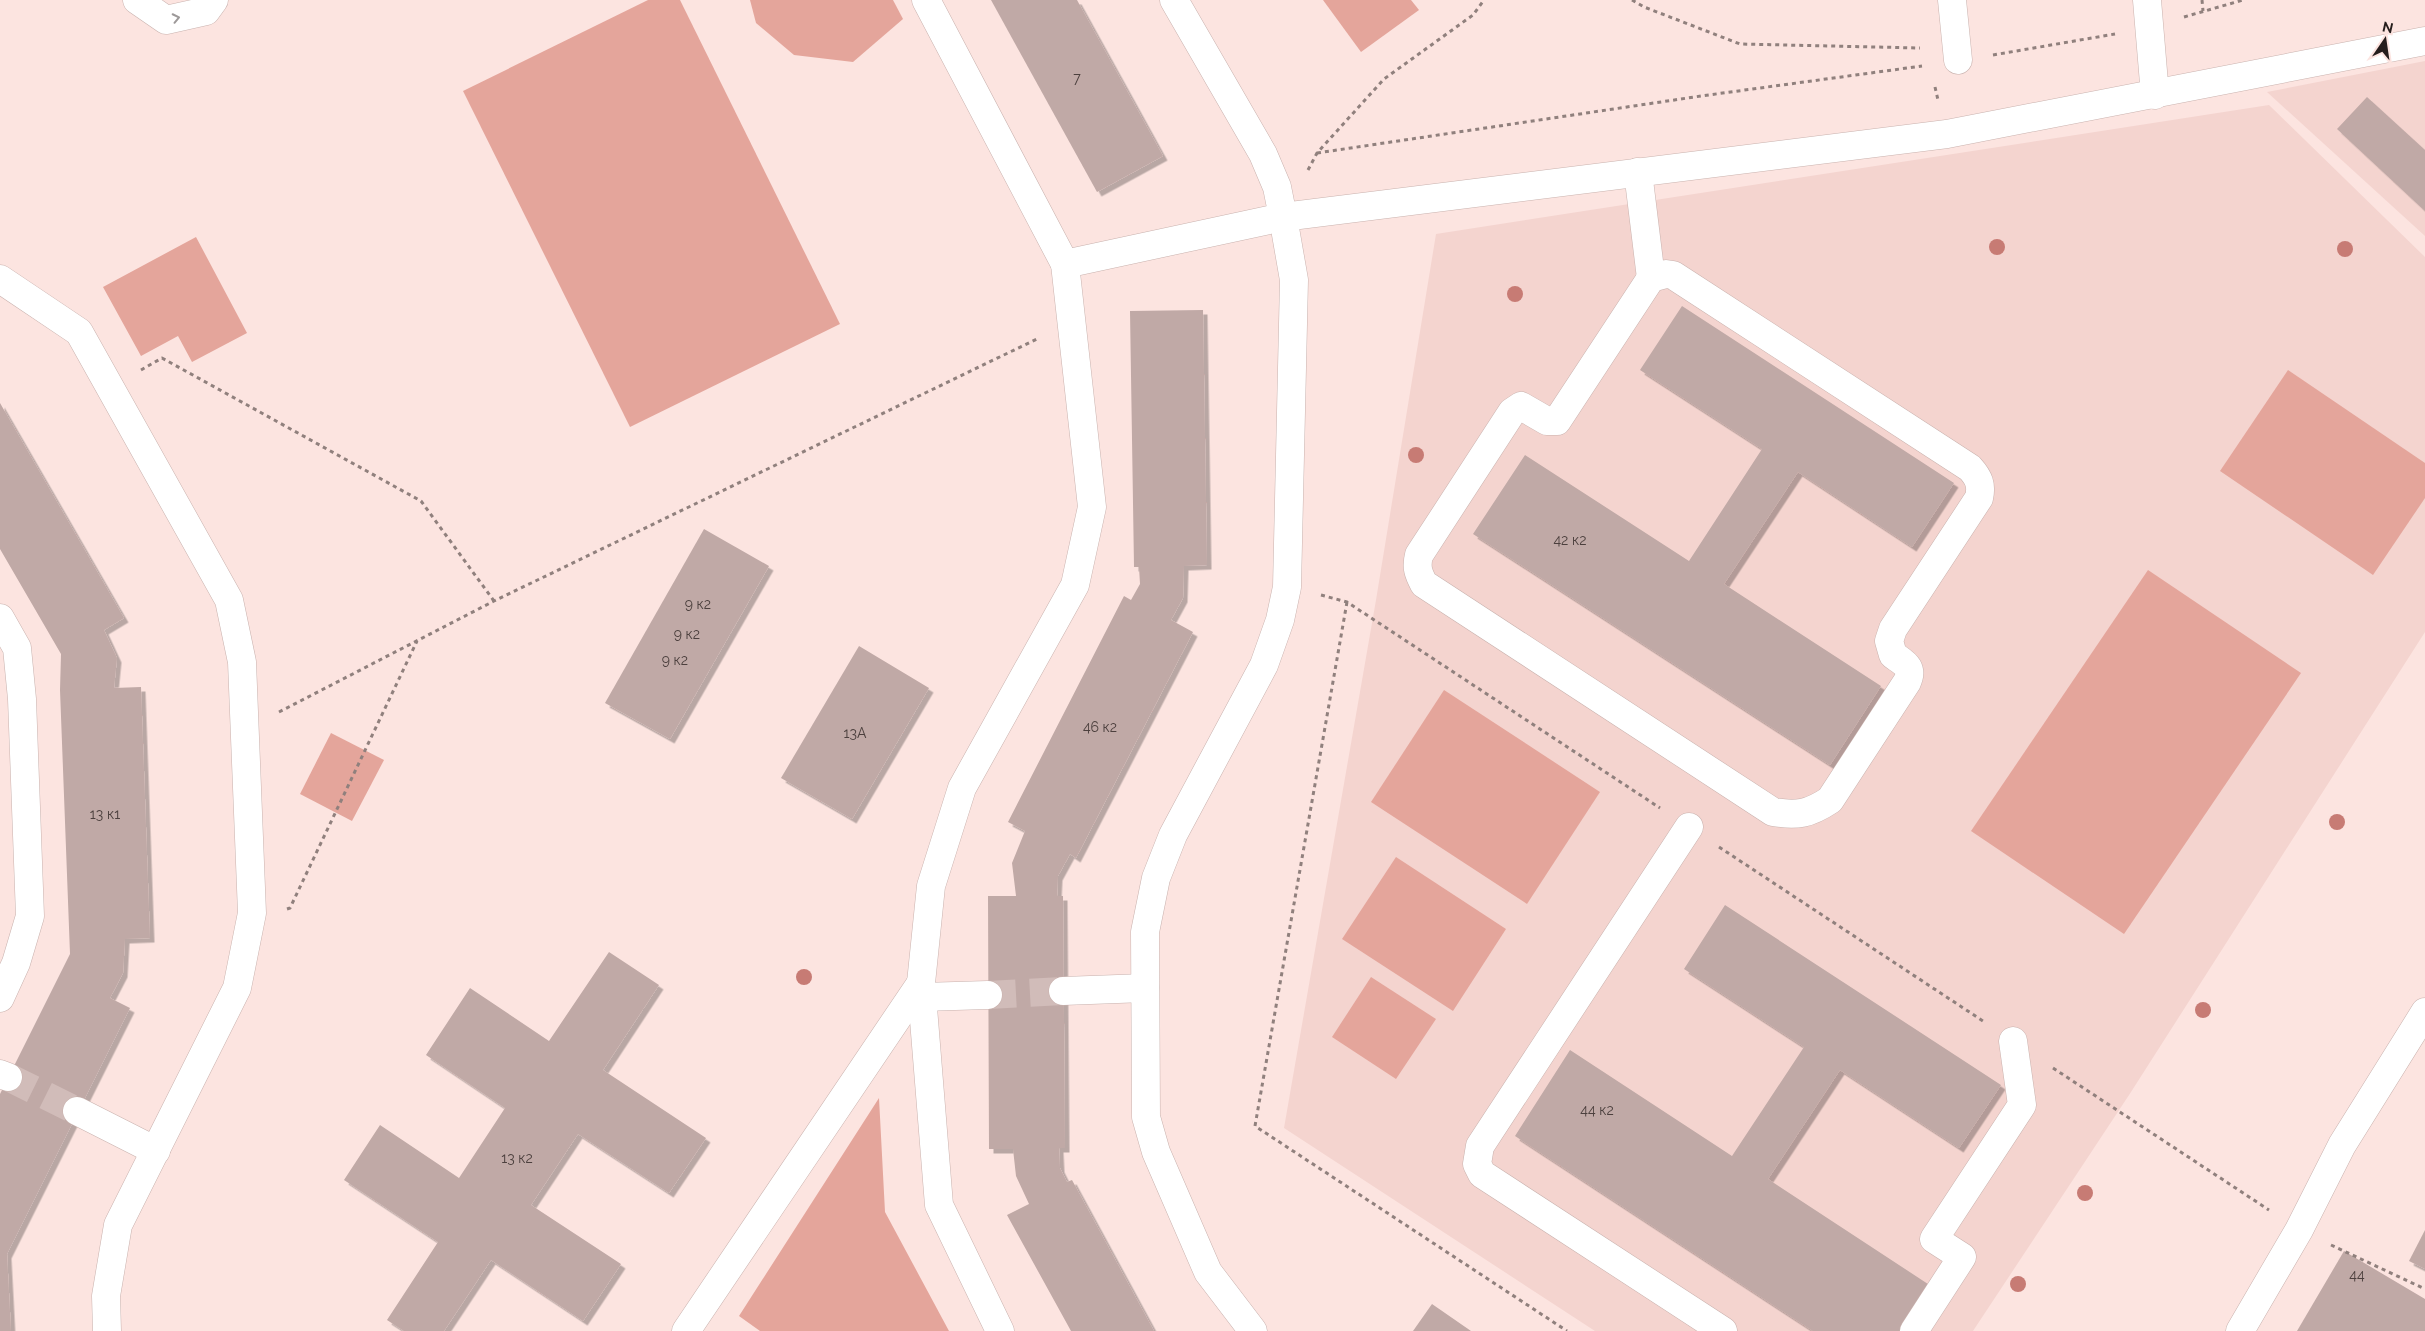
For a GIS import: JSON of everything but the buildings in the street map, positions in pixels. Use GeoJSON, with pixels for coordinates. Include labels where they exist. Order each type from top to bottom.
{"type":"FeatureCollection","features":[{"type":"Feature","properties":{"kind":"lane"},"geometry":{"type":"LineString","coordinates":[[137,0],[166,20],[206,11],[214,0]]}},
{"type":"Feature","properties":{"kind":"lane"},"geometry":{"type":"LineString","coordinates":[[926,0],[1065,264],[1092,507],[1075,586],[962,788],[931,886],[922,990],[939,1205],[1000,1331]]}},
{"type":"Feature","properties":{"kind":"lane"},"geometry":{"type":"LineString","coordinates":[[1174,0],[1263,154],[1276,187],[1294,280],[1287,587],[1280,620],[1264,665],[1173,835],[1156,878],[1145,932],[1146,1117],[1156,1152],[1208,1272],[1253,1331]]}},
{"type":"Feature","properties":{"kind":"lane"},"geometry":{"type":"LineString","coordinates":[[1952,0],[1958,60]]}},
{"type":"Feature","properties":{"kind":"lane"},"geometry":{"type":"LineString","coordinates":[[2147,0],[2155,95]]}},
{"type":"Feature","properties":{"kind":"lane"},"geometry":{"type":"LineString","coordinates":[[1065,264],[1283,217],[1948,134],[2425,41]]}},
{"type":"Feature","properties":{"kind":"lane"},"geometry":{"type":"LineString","coordinates":[[1638,172],[1651,278],[1557,421],[1547,421],[1521,406],[1512,412],[1418,555],[1418,574],[1424,584],[1773,812],[1794,815],[1815,810],[1830,800],[1907,682],[1910,670],[1907,665],[1893,655],[1889,641],[1893,629],[1978,498],[1981,488],[1978,476],[1970,468],[1673,275],[1666,274],[1651,278]]}},
{"type":"Feature","properties":{"kind":"lane"},"geometry":{"type":"LineString","coordinates":[[0,279],[79,332],[229,600],[242,662],[252,913],[237,988],[118,1225],[106,1296],[107,1331]]}},
{"type":"Feature","properties":{"kind":"lane"},"geometry":{"type":"LineString","coordinates":[[0,618],[18,648],[22,698],[30,916],[16,963],[0,998]]}},
{"type":"Feature","properties":{"kind":"lane"},"geometry":{"type":"LineString","coordinates":[[1688,827],[1480,1146],[1477,1164],[1482,1174],[1723,1331]]}},
{"type":"Feature","properties":{"kind":"lane"},"geometry":{"type":"LineString","coordinates":[[1063,991],[1145,988]]}},
{"type":"Feature","properties":{"kind":"lane"},"geometry":{"type":"LineString","coordinates":[[922,990],[988,995]]}},
{"type":"Feature","properties":{"kind":"lane"},"geometry":{"type":"LineString","coordinates":[[686,1331],[922,990]]}},
{"type":"Feature","properties":{"kind":"lane"},"geometry":{"type":"LineString","coordinates":[[2240,1331],[2299,1230],[2342,1145],[2425,1012]]}},
{"type":"Feature","properties":{"kind":"lane"},"geometry":{"type":"LineString","coordinates":[[1914,1331],[1962,1257],[1934,1239],[2022,1105],[2013,1041]]}},
{"type":"Feature","properties":{"kind":"lane"},"geometry":{"type":"LineString","coordinates":[[77,1111],[156,1151]]}},
{"type":"Feature","properties":{"kind":"path"},"geometry":{"type":"LineString","coordinates":[[1484,0],[1473,15],[1384,79],[1317,153],[1701,96],[1929,65],[2149,28],[2242,0]]}},
{"type":"Feature","properties":{"kind":"path"},"geometry":{"type":"LineString","coordinates":[[1632,0],[1644,7],[1740,44],[1924,48],[1948,134]]}},
{"type":"Feature","properties":{"kind":"path"},"geometry":{"type":"LineString","coordinates":[[2202,0],[2203,11]]}},
{"type":"Feature","properties":{"kind":"path"},"geometry":{"type":"LineString","coordinates":[[246,729],[494,601],[1072,322]]}},
{"type":"Feature","properties":{"kind":"path"},"geometry":{"type":"LineString","coordinates":[[110,387],[162,358],[421,501],[494,601]]}},
{"type":"Feature","properties":{"kind":"path"},"geometry":{"type":"LineString","coordinates":[[1287,587],[1347,602],[2299,1230],[2425,1289]]}},
{"type":"Feature","properties":{"kind":"path"},"geometry":{"type":"LineString","coordinates":[[1347,602],[1255,1126],[1567,1331]]}},
{"type":"Feature","properties":{"kind":"path"},"geometry":{"type":"LineString","coordinates":[[252,913],[290,908],[418,640]]}},
{"type":"Feature","properties":{"kind":"shaded area"},"geometry":{"type":"Polygon","coordinates":[[[648,0],[680,0],[840,324],[630,427],[463,91],[648,0]]]}},
{"type":"Feature","properties":{"kind":"shaded area"},"geometry":{"type":"Polygon","coordinates":[[[750,0],[893,0],[903,19],[853,62],[794,55],[756,23],[750,0]]]}},
{"type":"Feature","properties":{"kind":"shaded area"},"geometry":{"type":"Polygon","coordinates":[[[1323,0],[1411,0],[1419,10],[1361,52],[1323,0]]]}},
{"type":"Feature","properties":{"kind":"shaded area"},"geometry":{"type":"Polygon","coordinates":[[[2425,61],[2425,236],[2267,92],[2425,61]]]}},
{"type":"Feature","properties":{"kind":"shaded area"},"geometry":{"type":"Polygon","coordinates":[[[2269,105],[2425,257],[2425,632],[2131,1092],[1973,1331],[1595,1331],[1284,1128],[1376,600],[1436,234],[2269,105]]]}},
{"type":"Feature","properties":{"kind":"shaded area"},"geometry":{"type":"Polygon","coordinates":[[[196,237],[247,333],[192,362],[178,336],[141,356],[103,287],[196,237]]]}},
{"type":"Feature","properties":{"kind":"shaded area"},"geometry":{"type":"Polygon","coordinates":[[[2288,370],[2425,463],[2425,498],[2373,575],[2220,471],[2288,370]]]}},
{"type":"Feature","properties":{"kind":"shaded area"},"geometry":{"type":"Polygon","coordinates":[[[2148,570],[2301,673],[2124,934],[1971,831],[2148,570]]]}},
{"type":"Feature","properties":{"kind":"shaded area"},"geometry":{"type":"Polygon","coordinates":[[[1444,690],[1600,792],[1527,904],[1371,802],[1444,690]]]}},
{"type":"Feature","properties":{"kind":"shaded area"},"geometry":{"type":"Polygon","coordinates":[[[331,733],[384,760],[352,821],[300,794],[331,733]]]}},
{"type":"Feature","properties":{"kind":"shaded area"},"geometry":{"type":"Polygon","coordinates":[[[1396,857],[1506,929],[1453,1011],[1342,939],[1396,857]]]}},
{"type":"Feature","properties":{"kind":"shaded area"},"geometry":{"type":"Polygon","coordinates":[[[1371,977],[1436,1019],[1396,1079],[1332,1037],[1371,977]]]}},
{"type":"Feature","properties":{"kind":"shaded area"},"geometry":{"type":"Polygon","coordinates":[[[879,1098],[885,1212],[949,1331],[760,1331],[739,1316],[879,1098]]]}},
{"type":"Feature","properties":{"kind":"tunnel"},"geometry":{"type":"LineString","coordinates":[[988,995],[1063,991]]}},
{"type":"Feature","properties":{"kind":"tunnel"},"geometry":{"type":"LineString","coordinates":[[8,1077],[77,1111]]}}]}
